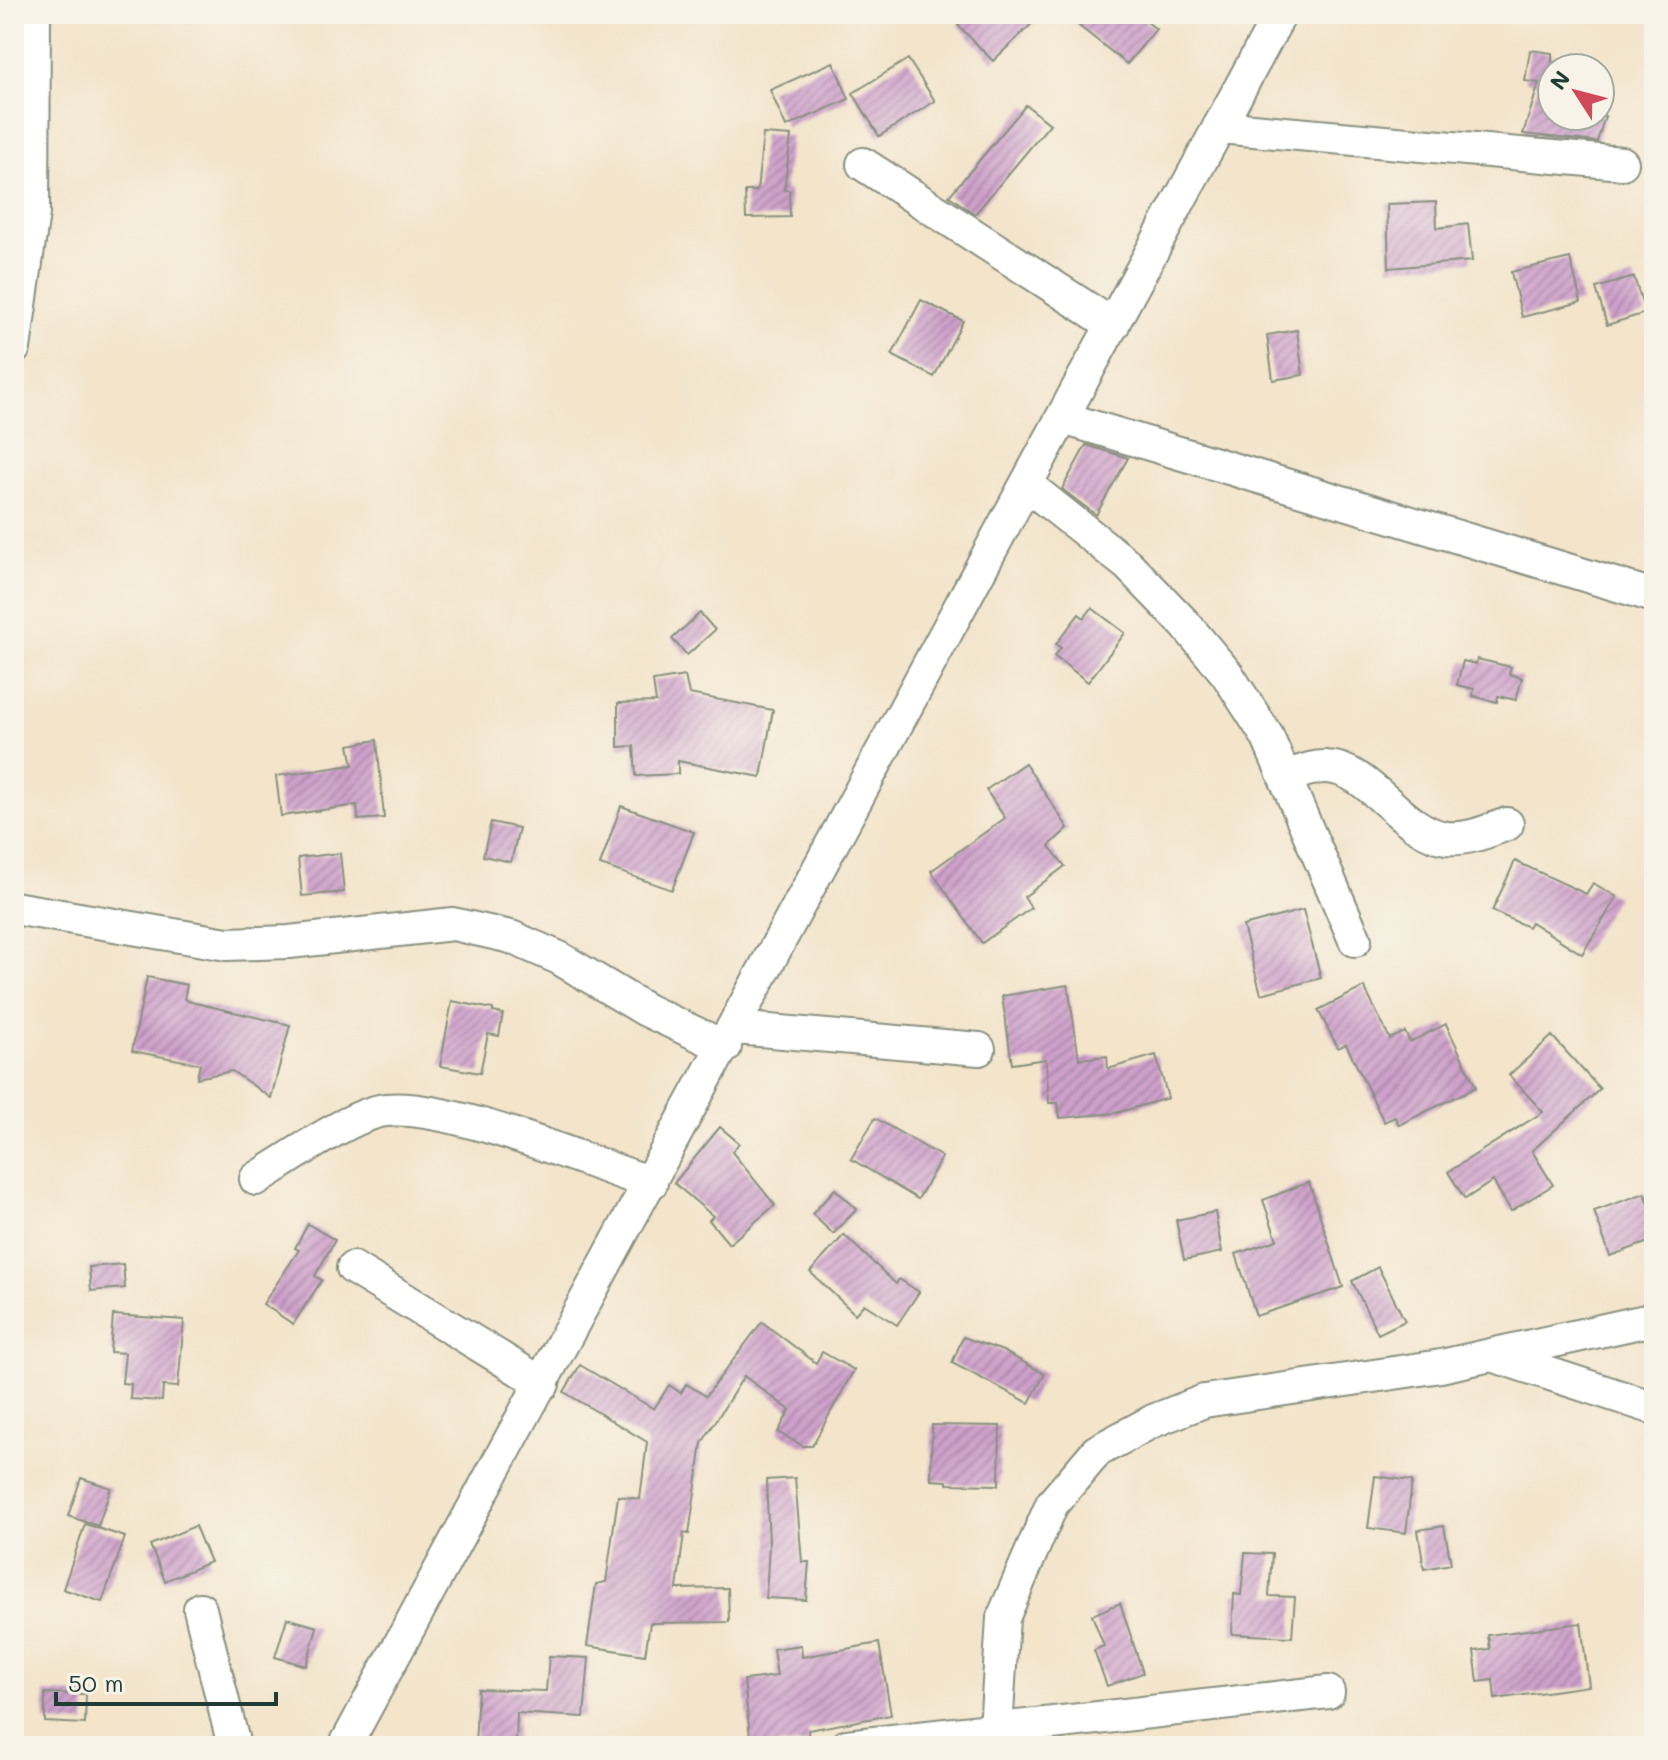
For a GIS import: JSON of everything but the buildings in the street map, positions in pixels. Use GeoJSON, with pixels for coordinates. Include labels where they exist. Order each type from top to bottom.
{"type":"FeatureCollection","features":[{"type":"Feature","properties":{"kind":"street"},"geometry":{"type":"LineString","coordinates":[[14,348],[33,213],[34,14]]}},
{"type":"Feature","properties":{"kind":"street"},"geometry":{"type":"LineString","coordinates":[[345,1746],[1280,14]]}},
{"type":"Feature","properties":{"kind":"street"},"geometry":{"type":"LineString","coordinates":[[1219,127],[1622,163]]}},
{"type":"Feature","properties":{"kind":"street"},"geometry":{"type":"LineString","coordinates":[[863,164],[1113,325]]}},
{"type":"Feature","properties":{"kind":"street"},"geometry":{"type":"LineString","coordinates":[[1063,418],[1654,596]]}},
{"type":"Feature","properties":{"kind":"street"},"geometry":{"type":"LineString","coordinates":[[1027,485],[1128,565],[1185,624],[1227,674],[1267,736],[1355,940]]}},
{"type":"Feature","properties":{"kind":"street"},"geometry":{"type":"LineString","coordinates":[[1285,777],[1316,768],[1339,770],[1424,830],[1446,838],[1471,837],[1507,824]]}},
{"type":"Feature","properties":{"kind":"street"},"geometry":{"type":"LineString","coordinates":[[14,908],[227,944],[289,942],[453,924],[511,937],[559,958],[646,1010],[730,1037],[979,1049]]}},
{"type":"Feature","properties":{"kind":"street"},"geometry":{"type":"LineString","coordinates":[[256,1179],[359,1119],[384,1110],[415,1111],[465,1121],[651,1183]]}},
{"type":"Feature","properties":{"kind":"street"},"geometry":{"type":"LineString","coordinates":[[353,1268],[543,1384]]}},
{"type":"Feature","properties":{"kind":"street"},"geometry":{"type":"LineString","coordinates":[[996,1730],[1003,1618],[1052,1504],[1097,1451],[1153,1421],[1204,1401],[1441,1366],[1654,1319]]}},
{"type":"Feature","properties":{"kind":"street"},"geometry":{"type":"LineString","coordinates":[[1492,1355],[1654,1408]]}},
{"type":"Feature","properties":{"kind":"street"},"geometry":{"type":"LineString","coordinates":[[200,1609],[234,1746]]}},
{"type":"Feature","properties":{"kind":"street"},"geometry":{"type":"LineString","coordinates":[[847,1746],[1328,1692]]}}]}
